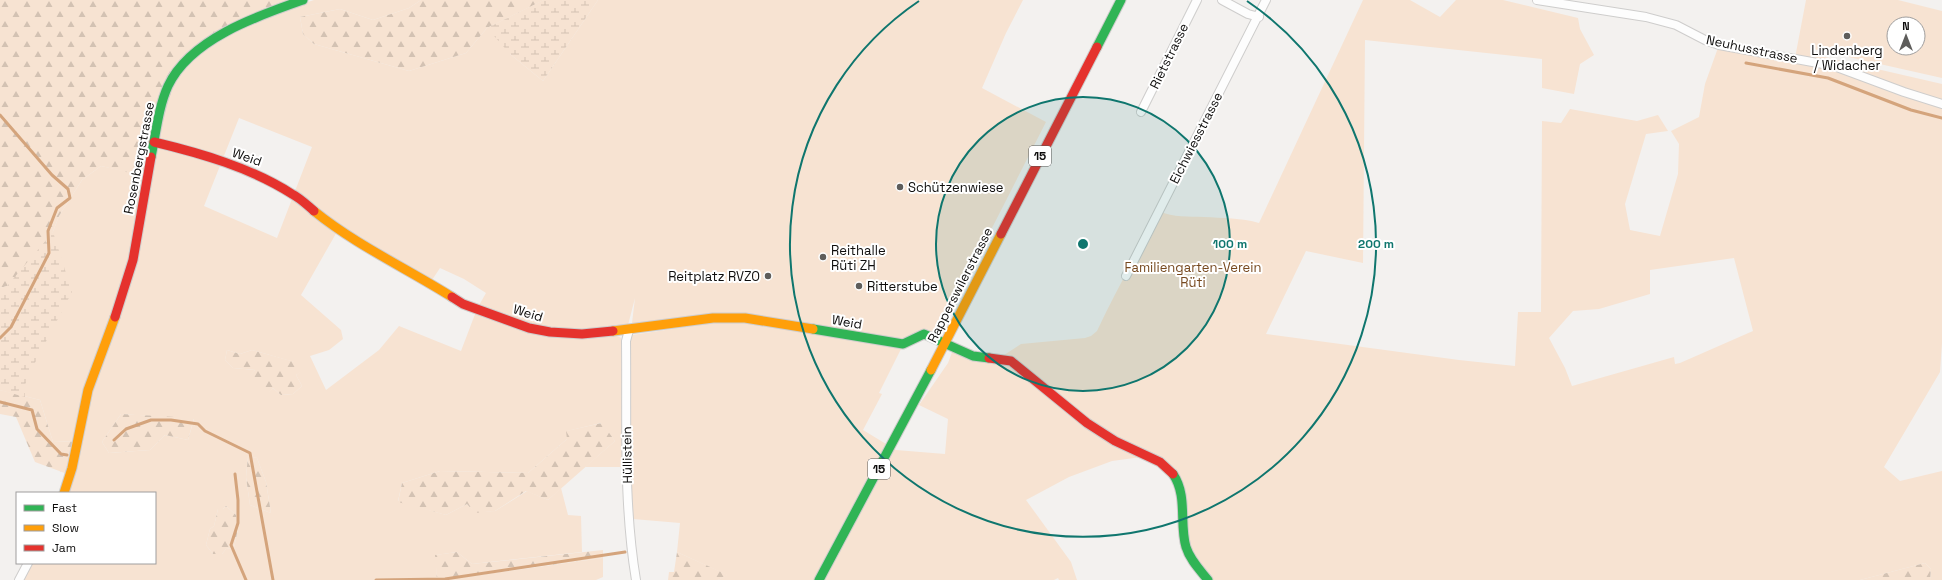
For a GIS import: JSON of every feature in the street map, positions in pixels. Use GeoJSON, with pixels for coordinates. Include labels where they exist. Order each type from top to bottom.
{"type":"FeatureCollection","features":[{"type":"Feature","properties":{"kind":"street","name":"Rosenbergstrasse"},"geometry":{"type":"LineString","coordinates":[[64,492],[70,475],[87,391],[125,292],[134,259],[158,121],[167,90],[177,71],[200,49],[241,23],[303,0]]}},
{"type":"Feature","properties":{"kind":"street","name":"Rapperswilerstrasse"},"geometry":{"type":"LineString","coordinates":[[819,580],[944,343],[1121,0]]}},
{"type":"Feature","properties":{"kind":"street","name":"Rietstrasse"},"geometry":{"type":"LineString","coordinates":[[1141,112],[1197,0]]}},
{"type":"Feature","properties":{"kind":"street"},"geometry":{"type":"LineString","coordinates":[[1222,0],[1248,14],[1259,16]]}},
{"type":"Feature","properties":{"kind":"street","name":"Eichwiesstrasse"},"geometry":{"type":"LineString","coordinates":[[1126,276],[1266,0]]}},
{"type":"Feature","properties":{"kind":"street","name":"Neuhusstrasse"},"geometry":{"type":"LineString","coordinates":[[1537,0],[1646,17],[1676,25],[1705,40],[1719,45],[1834,66],[1904,92],[1942,104]]}},
{"type":"Feature","properties":{"kind":"street","name":"Weid"},"geometry":{"type":"LineString","coordinates":[[154,142],[182,149],[260,176],[293,194],[338,230],[413,272],[463,304],[529,328],[550,332],[582,334],[629,330],[713,318],[732,317],[903,344],[924,334],[934,337],[944,343]]}},
{"type":"Feature","properties":{"kind":"street","name":"Hüllistein"},"geometry":{"type":"LineString","coordinates":[[629,330],[626,341],[627,467],[629,534],[636,580]]}},
{"type":"Feature","properties":{"kind":"street"},"geometry":{"type":"LineString","coordinates":[[944,343],[975,357],[1001,357],[1011,361],[1074,414],[1115,441],[1150,456],[1171,470],[1182,492],[1185,546],[1190,557],[1208,580]]}},
{"type":"Feature","properties":{"kind":"street"},"geometry":{"type":"LineString","coordinates":[[19,580],[27,564]]}},
{"type":"Feature","properties":{"kind":"green space"},"geometry":{"type":"Polygon","coordinates":[[[0,0],[294,0],[276,5],[177,71],[147,177],[101,166],[82,180],[59,216],[49,242],[7,286],[0,288],[0,0]]]}},
{"type":"Feature","properties":{"kind":"green space"},"geometry":{"type":"Polygon","coordinates":[[[314,0],[421,0],[409,8],[373,20],[340,9],[300,17],[303,34],[314,44],[409,71],[466,53],[487,28],[544,0],[556,0],[510,54],[543,81],[598,0],[1023,0],[1006,33],[982,88],[1046,122],[940,330],[933,333],[925,330],[902,341],[738,315],[637,325],[632,323],[635,298],[628,325],[624,327],[589,331],[544,329],[478,307],[486,293],[464,279],[440,268],[430,283],[338,230],[301,295],[341,330],[343,339],[329,350],[310,356],[326,390],[379,350],[399,326],[461,351],[477,309],[503,321],[552,335],[594,336],[614,334],[621,338],[624,467],[585,467],[615,441],[601,423],[567,431],[567,439],[528,473],[440,471],[402,483],[398,501],[446,515],[467,504],[475,512],[495,511],[527,491],[548,500],[561,488],[568,515],[581,516],[582,552],[472,564],[457,552],[436,555],[437,580],[19,580],[27,564],[156,564],[156,492],[64,492],[70,475],[76,441],[53,442],[40,400],[0,390],[0,288],[7,286],[49,242],[59,216],[82,180],[101,166],[147,176],[158,121],[167,90],[177,71],[199,49],[242,26],[314,0]],[[239,118],[204,206],[277,238],[312,147],[239,118]],[[227,350],[225,360],[233,368],[255,370],[249,378],[266,394],[273,388],[281,395],[293,394],[302,386],[296,375],[300,372],[294,362],[252,350],[240,354],[227,350]],[[121,414],[102,442],[109,453],[150,450],[165,435],[188,440],[194,419],[121,414]],[[248,456],[246,477],[250,505],[271,513],[266,482],[257,458],[248,456]],[[226,506],[223,509],[218,509],[214,526],[210,529],[206,545],[213,554],[222,554],[226,549],[234,548],[238,529],[236,515],[226,506]]]}},
{"type":"Feature","properties":{"kind":"green space"},"geometry":{"type":"Polygon","coordinates":[[[421,0],[544,0],[487,28],[466,53],[409,71],[314,44],[303,34],[300,17],[340,9],[373,20],[409,8],[421,0]]]}},
{"type":"Feature","properties":{"kind":"green space"},"geometry":{"type":"Polygon","coordinates":[[[544,0],[598,0],[543,81],[510,54],[487,28],[544,0]]]}},
{"type":"Feature","properties":{"kind":"green space","name":"Familiengarten-Verein Rüti"},"geometry":{"type":"Polygon","coordinates":[[[1363,0],[1410,0],[1440,17],[1456,0],[1503,0],[1578,18],[1580,29],[1594,55],[1580,64],[1574,94],[1542,88],[1542,59],[1365,40],[1363,263],[1306,251],[1266,334],[1515,366],[1518,312],[1541,312],[1542,121],[1561,123],[1570,109],[1637,121],[1658,115],[1668,131],[1646,134],[1625,204],[1630,230],[1660,236],[1678,174],[1679,144],[1671,131],[1699,117],[1705,84],[1719,45],[1795,58],[1806,0],[1898,0],[1942,11],[1942,78],[1813,49],[1812,54],[1942,84],[1942,343],[1940,372],[1884,467],[1900,481],[1942,471],[1942,580],[1930,580],[1931,569],[1925,563],[1860,580],[1208,580],[1190,557],[1171,470],[1149,456],[1112,461],[1069,477],[1026,500],[1071,562],[1077,580],[1059,580],[1058,578],[1054,580],[718,580],[727,575],[677,552],[680,523],[633,519],[630,467],[628,343],[632,335],[733,320],[901,349],[879,393],[882,394],[863,430],[896,450],[945,454],[948,419],[919,405],[948,363],[954,347],[1001,357],[1021,344],[1085,338],[1091,336],[1097,331],[1159,211],[1176,216],[1246,220],[1259,223],[1363,0]],[[1734,258],[1650,270],[1650,294],[1599,309],[1573,311],[1549,338],[1565,368],[1572,386],[1674,357],[1675,364],[1680,363],[1753,331],[1734,258]]]}},
{"type":"Feature","properties":{"kind":"green space"},"geometry":{"type":"Polygon","coordinates":[[[53,232],[72,292],[28,376],[25,385],[25,397],[0,390],[0,288],[7,286],[53,232]]]}},
{"type":"Feature","properties":{"kind":"green space"},"geometry":{"type":"Polygon","coordinates":[[[227,350],[240,354],[252,350],[295,362],[301,372],[296,375],[302,386],[293,394],[281,395],[273,388],[266,395],[248,378],[255,370],[233,368],[225,360],[227,350]]]}},
{"type":"Feature","properties":{"kind":"green space"},"geometry":{"type":"Polygon","coordinates":[[[0,390],[40,400],[53,442],[77,441],[70,475],[35,462],[16,417],[0,414],[0,390]]]}},
{"type":"Feature","properties":{"kind":"green space"},"geometry":{"type":"Polygon","coordinates":[[[121,414],[194,418],[188,440],[165,435],[150,450],[109,453],[102,442],[121,414]]]}},
{"type":"Feature","properties":{"kind":"green space"},"geometry":{"type":"Polygon","coordinates":[[[602,423],[615,441],[548,500],[526,491],[495,511],[475,513],[467,504],[446,515],[398,502],[402,483],[440,471],[528,473],[567,439],[566,431],[602,423]]]}},
{"type":"Feature","properties":{"kind":"green space"},"geometry":{"type":"Polygon","coordinates":[[[248,456],[257,458],[266,482],[271,513],[250,505],[246,477],[248,456]]]}},
{"type":"Feature","properties":{"kind":"green space"},"geometry":{"type":"Polygon","coordinates":[[[226,506],[236,515],[238,529],[234,548],[226,549],[222,554],[213,554],[206,545],[210,529],[214,526],[218,509],[223,509],[226,506]]]}},
{"type":"Feature","properties":{"kind":"green space"},"geometry":{"type":"Polygon","coordinates":[[[603,550],[603,558],[437,580],[435,555],[457,552],[472,564],[603,550]]]}},
{"type":"Feature","properties":{"kind":"green space"},"geometry":{"type":"Polygon","coordinates":[[[677,552],[728,575],[718,580],[668,580],[669,572],[674,572],[677,552]]]}},
{"type":"Feature","properties":{"kind":"green space"},"geometry":{"type":"Polygon","coordinates":[[[603,558],[603,577],[596,580],[443,580],[603,558]]]}},
{"type":"Feature","properties":{"kind":"green space"},"geometry":{"type":"Polygon","coordinates":[[[1925,563],[1931,569],[1930,580],[1860,580],[1925,563]]]}},
{"type":"Feature","properties":{"kind":"waterway"},"geometry":{"type":"LineString","coordinates":[[1746,63],[1828,78],[1911,110],[1942,118]]}},
{"type":"Feature","properties":{"kind":"waterway"},"geometry":{"type":"LineString","coordinates":[[0,115],[52,175],[68,189],[70,198],[57,208],[48,231],[49,253],[11,327],[0,338]]}},
{"type":"Feature","properties":{"kind":"waterway"},"geometry":{"type":"LineString","coordinates":[[0,402],[32,410],[37,429],[61,454],[67,455]]}},
{"type":"Feature","properties":{"kind":"waterway"},"geometry":{"type":"LineString","coordinates":[[114,440],[126,429],[151,420],[171,420],[198,424],[205,431],[250,453],[273,580]]}},
{"type":"Feature","properties":{"kind":"waterway"},"geometry":{"type":"LineString","coordinates":[[235,474],[238,500],[238,523],[231,545],[246,580]]}},
{"type":"Feature","properties":{"kind":"waterway"},"geometry":{"type":"LineString","coordinates":[[376,580],[445,579],[625,552]]}},
{"type":"Feature","properties":{"kind":"traffic: fast"},"geometry":{"type":"LineString","coordinates":[[151,157],[165,94],[178,69],[208,42],[226,31],[303,0]]}},
{"type":"Feature","properties":{"kind":"traffic: fast"},"geometry":{"type":"LineString","coordinates":[[1097,47],[1121,0]]}},
{"type":"Feature","properties":{"kind":"traffic: fast"},"geometry":{"type":"LineString","coordinates":[[813,329],[903,344],[924,334],[973,356],[989,358]]}},
{"type":"Feature","properties":{"kind":"traffic: fast"},"geometry":{"type":"LineString","coordinates":[[819,580],[931,370]]}},
{"type":"Feature","properties":{"kind":"traffic: fast"},"geometry":{"type":"LineString","coordinates":[[1173,474],[1178,482],[1182,500],[1183,529],[1186,547],[1193,561],[1208,580]]}},
{"type":"Feature","properties":{"kind":"traffic: slow"},"geometry":{"type":"LineString","coordinates":[[314,211],[364,246],[452,297]]}},
{"type":"Feature","properties":{"kind":"traffic: slow"},"geometry":{"type":"LineString","coordinates":[[931,370],[1001,234]]}},
{"type":"Feature","properties":{"kind":"traffic: slow"},"geometry":{"type":"LineString","coordinates":[[64,492],[72,468],[88,390],[115,317]]}},
{"type":"Feature","properties":{"kind":"traffic: slow"},"geometry":{"type":"LineString","coordinates":[[613,331],[713,318],[745,318],[813,329]]}},
{"type":"Feature","properties":{"kind":"traffic: jam"},"geometry":{"type":"LineString","coordinates":[[1001,234],[1097,47]]}},
{"type":"Feature","properties":{"kind":"traffic: jam"},"geometry":{"type":"LineString","coordinates":[[154,142],[207,156],[260,176],[295,196],[314,211]]}},
{"type":"Feature","properties":{"kind":"traffic: jam"},"geometry":{"type":"LineString","coordinates":[[115,317],[133,260],[151,157]]}},
{"type":"Feature","properties":{"kind":"traffic: jam"},"geometry":{"type":"LineString","coordinates":[[452,297],[463,304],[529,328],[550,332],[582,334],[613,331]]}},
{"type":"Feature","properties":{"kind":"traffic: jam"},"geometry":{"type":"LineString","coordinates":[[989,358],[1011,361],[1087,423],[1115,441],[1160,462],[1173,474]]}},
{"type":"Feature","properties":{"kind":"place","name":"Lindenberg / Widacher"},"geometry":{"type":"Point","coordinates":[1847,36]}},
{"type":"Feature","properties":{"kind":"place","name":"Schützenwiese"},"geometry":{"type":"Point","coordinates":[900,187]}},
{"type":"Feature","properties":{"kind":"place","name":"Reithalle Rüti ZH"},"geometry":{"type":"Point","coordinates":[823,257]}},
{"type":"Feature","properties":{"kind":"place","name":"Reitplatz RVZO"},"geometry":{"type":"Point","coordinates":[768,276]}},
{"type":"Feature","properties":{"kind":"place","name":"Ritterstube"},"geometry":{"type":"Point","coordinates":[859,286]}}]}
